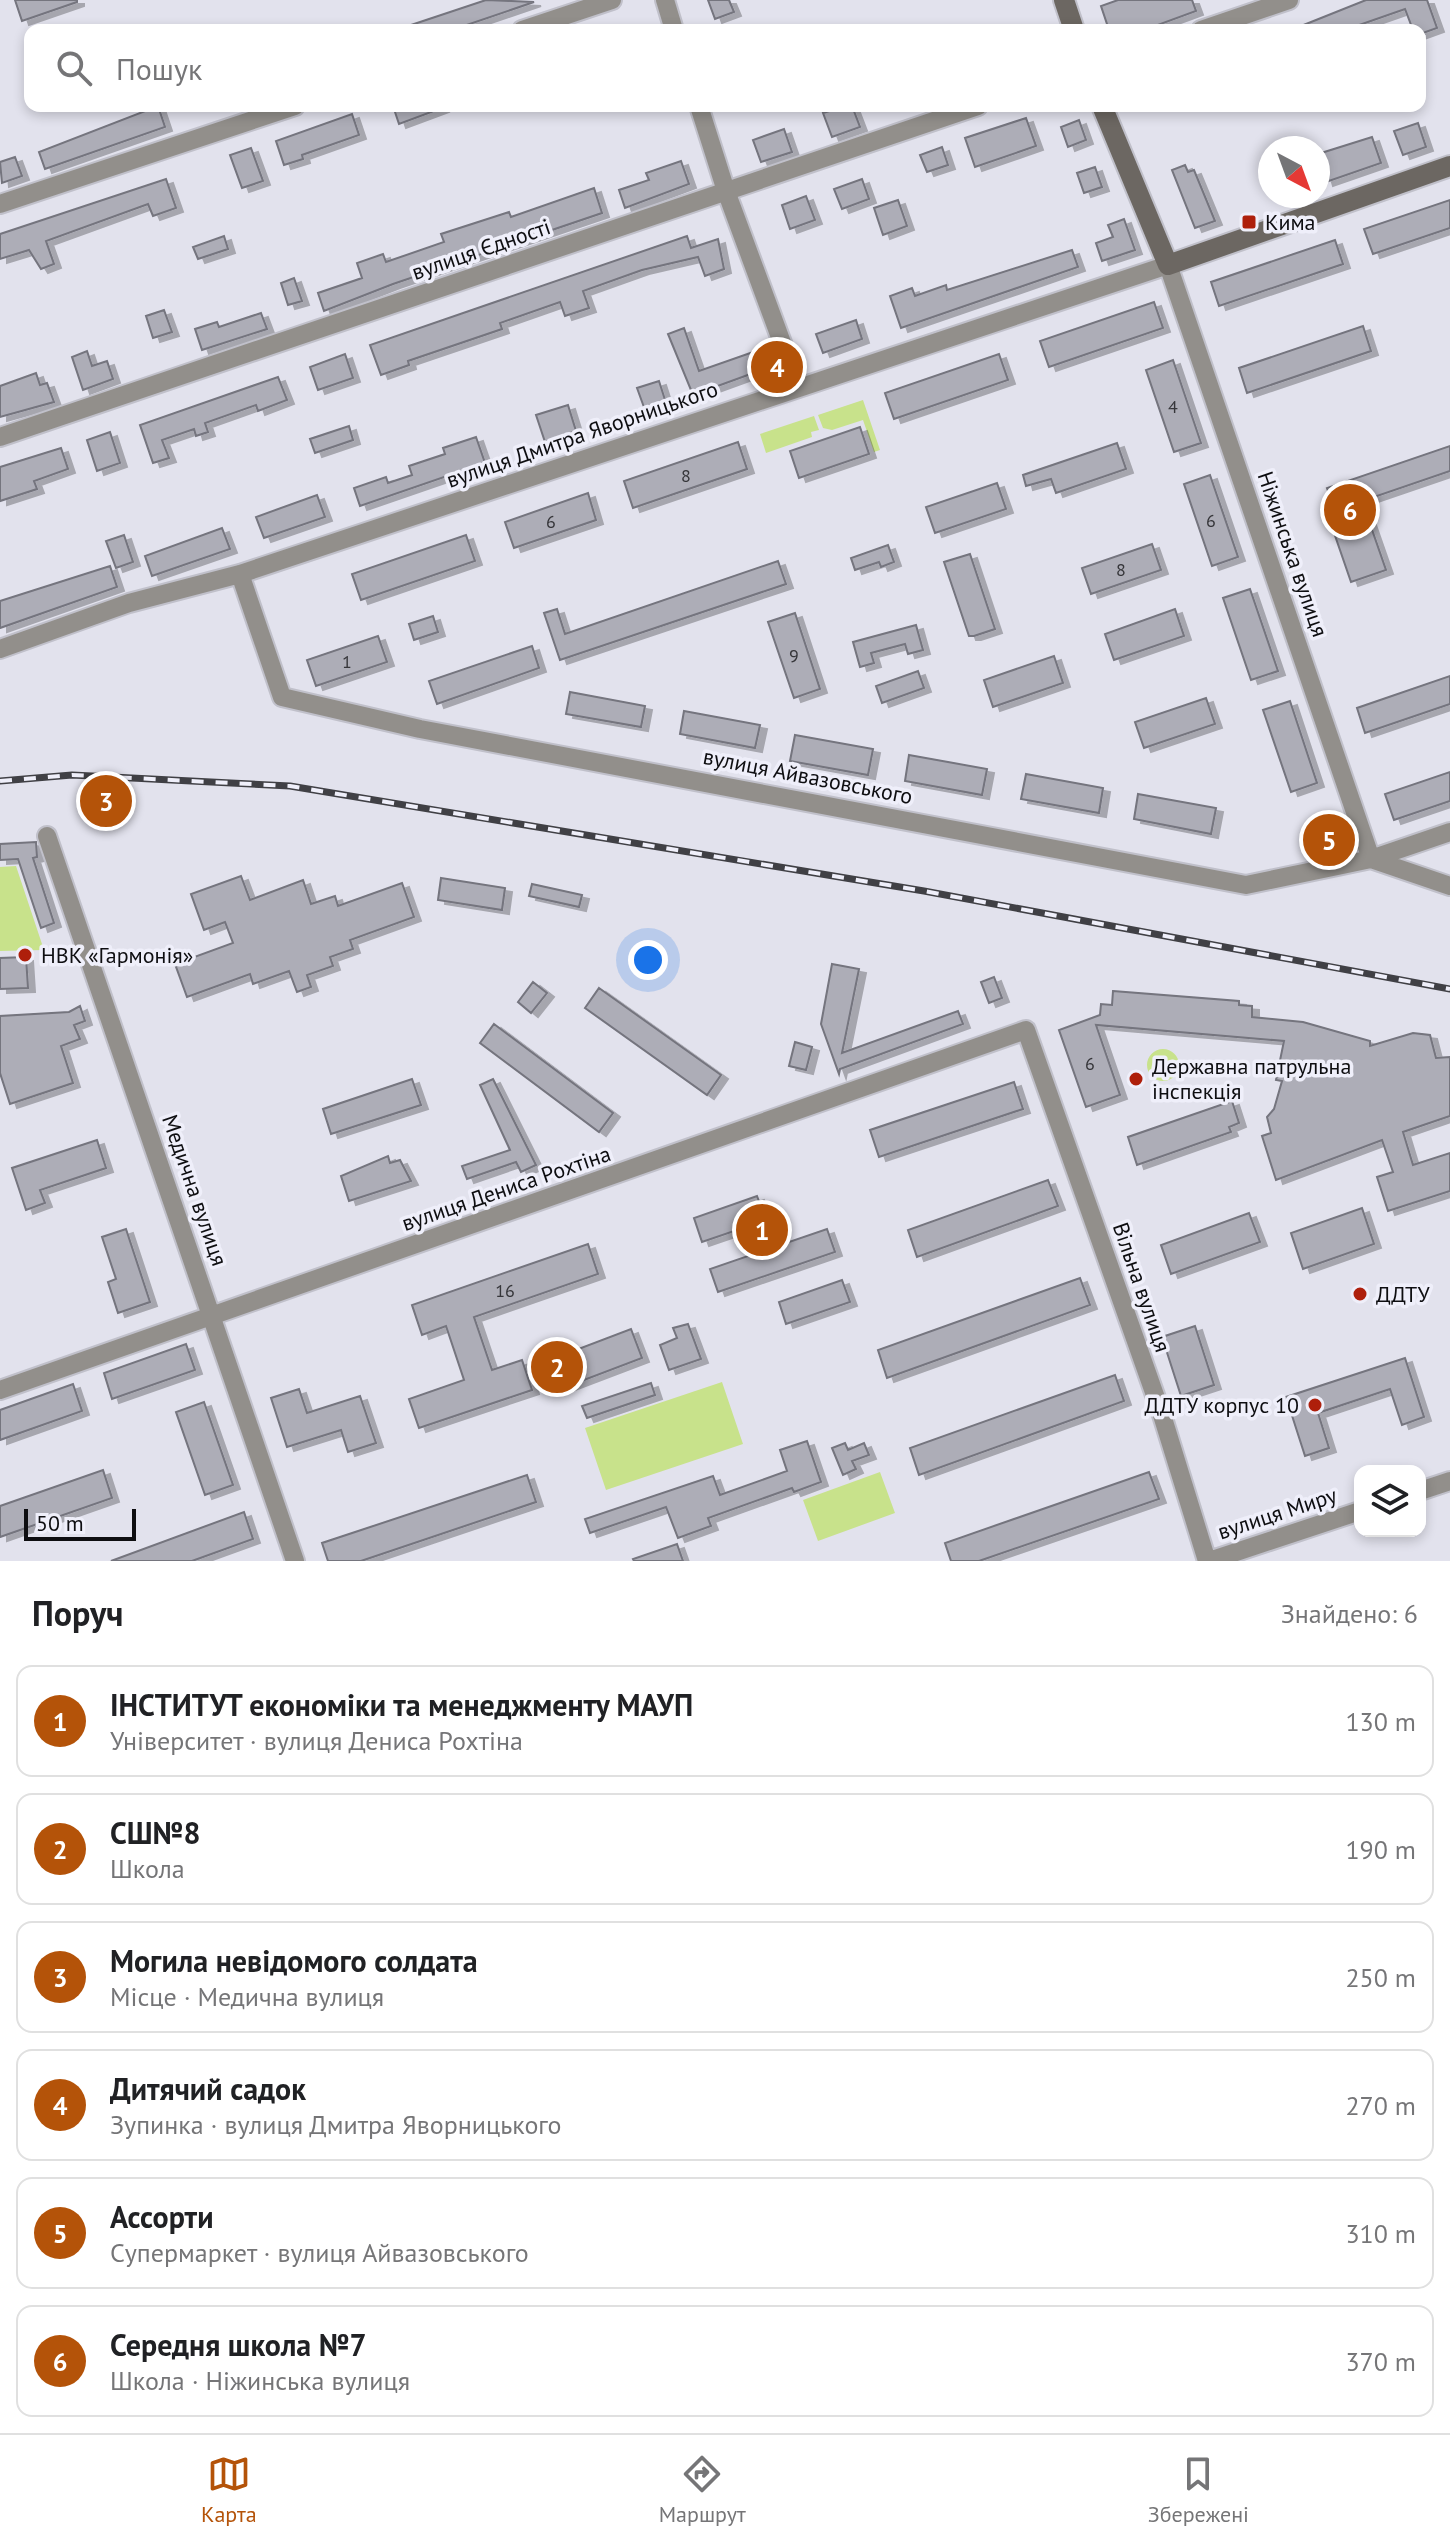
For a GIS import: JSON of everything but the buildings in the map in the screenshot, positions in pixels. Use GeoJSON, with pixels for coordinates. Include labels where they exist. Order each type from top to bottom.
{"type":"FeatureCollection","features":[{"type":"Feature","properties":{"kind":"street"},"geometry":{"type":"LineString","coordinates":[[540,24],[612,0]]}},
{"type":"Feature","properties":{"kind":"street"},"geometry":{"type":"LineString","coordinates":[[665,0],[672,24]]}},
{"type":"Feature","properties":{"kind":"street"},"geometry":{"type":"LineString","coordinates":[[1064,0],[1072,24]]}},
{"type":"Feature","properties":{"kind":"street"},"geometry":{"type":"LineString","coordinates":[[1219,24],[1289,0]]}},
{"type":"Feature","properties":{"kind":"street"},"geometry":{"type":"LineString","coordinates":[[0,204],[277,112]]}},
{"type":"Feature","properties":{"kind":"street"},"geometry":{"type":"LineString","coordinates":[[701,112],[726,191],[798,386]]}},
{"type":"Feature","properties":{"kind":"street","name":"вулиця Єдності"},"geometry":{"type":"LineString","coordinates":[[0,437],[960,112]]}},
{"type":"Feature","properties":{"kind":"street"},"geometry":{"type":"LineString","coordinates":[[1104,112],[1168,265]]}},
{"type":"Feature","properties":{"kind":"street","name":"вулиця Дмитра Яворницького"},"geometry":{"type":"LineString","coordinates":[[0,649],[129,603],[240,574],[1168,265],[1450,166]]}},
{"type":"Feature","properties":{"kind":"street","name":"Ніжинська вулиця"},"geometry":{"type":"LineString","coordinates":[[1168,265],[1371,859]]}},
{"type":"Feature","properties":{"kind":"street","name":"вулиця Айвазовського"},"geometry":{"type":"LineString","coordinates":[[240,574],[282,697],[420,729],[1246,885],[1371,859]]}},
{"type":"Feature","properties":{"kind":"street"},"geometry":{"type":"LineString","coordinates":[[1371,859],[1450,832]]}},
{"type":"Feature","properties":{"kind":"street","name":"Медична вулиця"},"geometry":{"type":"LineString","coordinates":[[47,836],[295,1561]]}},
{"type":"Feature","properties":{"kind":"street"},"geometry":{"type":"LineString","coordinates":[[1371,859],[1450,886]]}},
{"type":"Feature","properties":{"kind":"street","name":"вулиця Дениса Рохтіна"},"geometry":{"type":"LineString","coordinates":[[0,1390],[1026,1030]]}},
{"type":"Feature","properties":{"kind":"street","name":"Вільна вулиця"},"geometry":{"type":"LineString","coordinates":[[1026,1030],[1162,1415],[1208,1561]]}},
{"type":"Feature","properties":{"kind":"street"},"geometry":{"type":"LineString","coordinates":[[1426,1489],[1450,1481]]}},
{"type":"Feature","properties":{"kind":"street","name":"вулиця Миру"},"geometry":{"type":"LineString","coordinates":[[1208,1561],[1354,1513]]}},
{"type":"Feature","properties":{"kind":"green space"},"geometry":{"type":"Polygon","coordinates":[[[863,400],[880,450],[874,452],[863,420],[832,430],[823,428],[818,415],[863,400]]]}},
{"type":"Feature","properties":{"kind":"green space"},"geometry":{"type":"Polygon","coordinates":[[[814,416],[819,430],[811,432],[812,437],[766,453],[760,434],[814,416]]]}},
{"type":"Feature","properties":{"kind":"green space"},"geometry":{"type":"Polygon","coordinates":[[[16,866],[44,950],[0,951],[0,867],[16,866]]]}},
{"type":"Feature","properties":{"kind":"green space"},"geometry":{"type":"Polygon","coordinates":[[[1163,1049],[1174,1054],[1179,1065],[1174,1076],[1163,1081],[1152,1076],[1147,1065],[1152,1054],[1163,1049]]]}},
{"type":"Feature","properties":{"kind":"green space"},"geometry":{"type":"Polygon","coordinates":[[[722,1382],[743,1444],[606,1490],[585,1428],[722,1382]]]}},
{"type":"Feature","properties":{"kind":"green space"},"geometry":{"type":"Polygon","coordinates":[[[880,1472],[895,1513],[818,1541],[803,1500],[880,1472]]]}},
{"type":"Feature","properties":{"kind":"railway"},"geometry":{"type":"LineString","coordinates":[[0,781],[72,775],[290,786],[924,891],[1450,989]]}},
{"type":"Feature","properties":{"kind":"place","name":"Кима"},"geometry":{"type":"Point","coordinates":[1249,222]}},
{"type":"Feature","properties":{"kind":"place","name":"Дитячий садок"},"geometry":{"type":"Point","coordinates":[777,367]}},
{"type":"Feature","properties":{"kind":"place","name":"Середня школа №7"},"geometry":{"type":"Point","coordinates":[1350,510]}},
{"type":"Feature","properties":{"kind":"place","name":"Могила невідомого солдата"},"geometry":{"type":"Point","coordinates":[106,801]}},
{"type":"Feature","properties":{"kind":"place","name":"Ассорти"},"geometry":{"type":"Point","coordinates":[1329,840]}},
{"type":"Feature","properties":{"kind":"place","name":"НВК «Гармонія»"},"geometry":{"type":"Point","coordinates":[25,955]}},
{"type":"Feature","properties":{"kind":"place","name":"Державна патрульна інспекція"},"geometry":{"type":"Point","coordinates":[1136,1079]}},
{"type":"Feature","properties":{"kind":"place","name":"ІНСТИТУТ економіки та менеджменту МАУП"},"geometry":{"type":"Point","coordinates":[762,1230]}},
{"type":"Feature","properties":{"kind":"place","name":"ДДТУ"},"geometry":{"type":"Point","coordinates":[1360,1294]}},
{"type":"Feature","properties":{"kind":"place","name":"СШ№8"},"geometry":{"type":"Point","coordinates":[557,1367]}},
{"type":"Feature","properties":{"kind":"place","name":"ДДТУ корпус 10"},"geometry":{"type":"Point","coordinates":[1315,1405]}}]}
